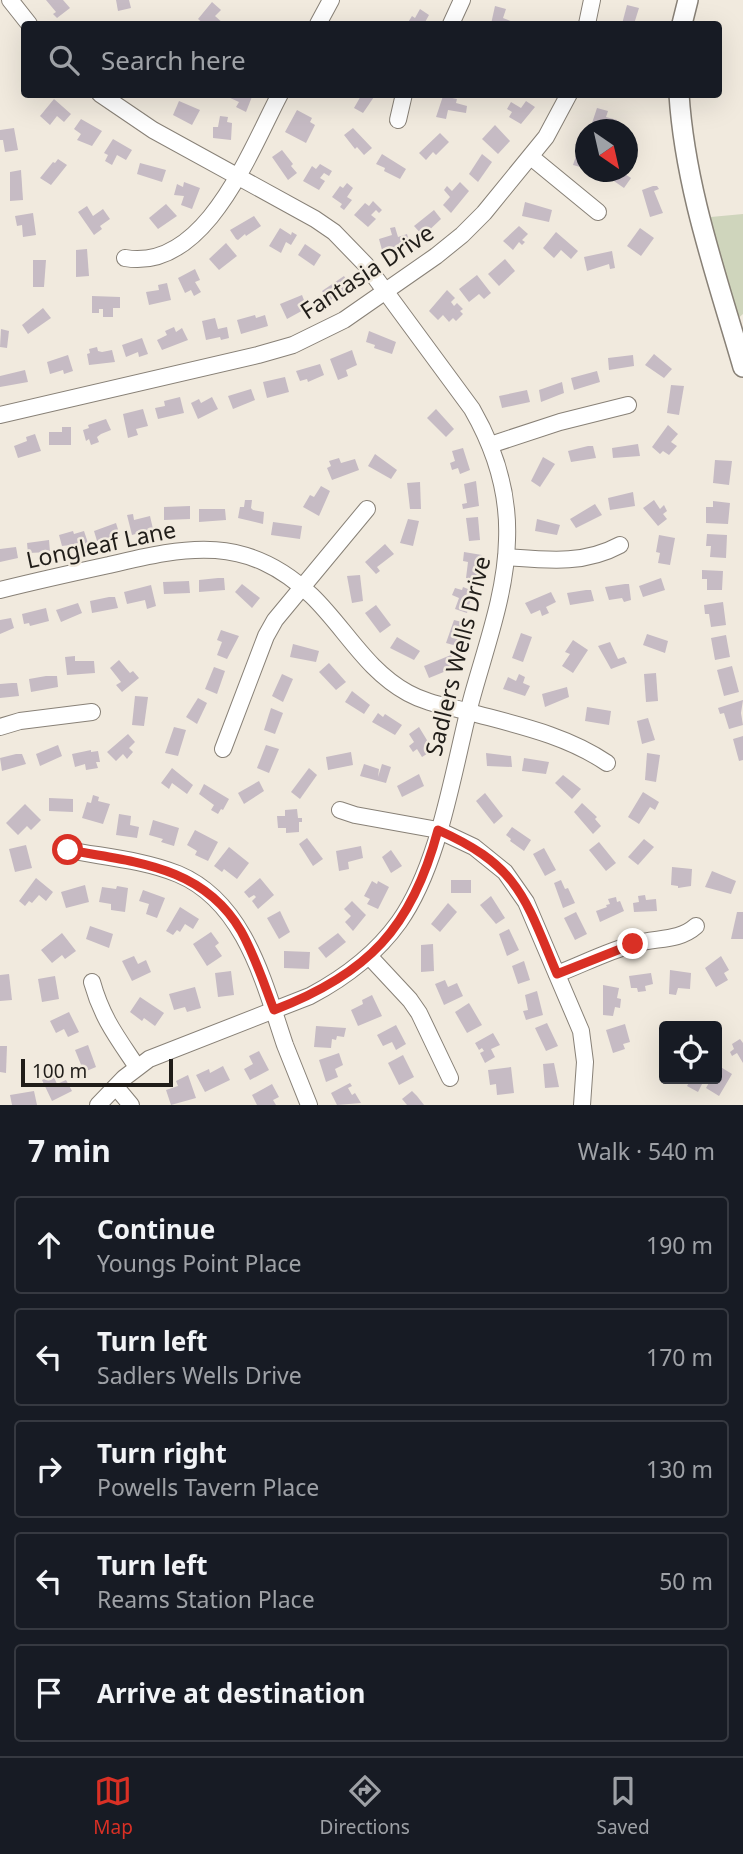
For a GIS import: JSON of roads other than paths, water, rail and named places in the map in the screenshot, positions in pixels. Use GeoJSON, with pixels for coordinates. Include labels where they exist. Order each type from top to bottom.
{"type":"FeatureCollection","features":[{"type":"Feature","properties":{"kind":"main road"},"geometry":{"type":"LineString","coordinates":[[683,21],[688,0]]}},
{"type":"Feature","properties":{"kind":"main road"},"geometry":{"type":"LineString","coordinates":[[679,98],[691,187],[743,367]]}},
{"type":"Feature","properties":{"kind":"street"},"geometry":{"type":"LineString","coordinates":[[320,21],[331,0]]}},
{"type":"Feature","properties":{"kind":"street"},"geometry":{"type":"LineString","coordinates":[[452,21],[462,0]]}},
{"type":"Feature","properties":{"kind":"street"},"geometry":{"type":"LineString","coordinates":[[588,21],[592,0]]}},
{"type":"Feature","properties":{"kind":"street"},"geometry":{"type":"LineString","coordinates":[[7,4],[26,21]]}},
{"type":"Feature","properties":{"kind":"street","name":"Sadlers Wells Drive"},"geometry":{"type":"LineString","coordinates":[[98,1105],[137,1067],[166,1051],[330,986],[369,956],[387,937],[411,902],[430,860],[500,590],[506,557],[506,508],[502,484],[490,445],[472,408],[352,248],[315,219],[153,130],[106,98]]}},
{"type":"Feature","properties":{"kind":"street"},"geometry":{"type":"LineString","coordinates":[[125,258],[159,257],[186,242],[212,217],[278,98]]}},
{"type":"Feature","properties":{"kind":"street"},"geometry":{"type":"LineString","coordinates":[[398,120],[403,98]]}},
{"type":"Feature","properties":{"kind":"street","name":"Fantasia Drive"},"geometry":{"type":"LineString","coordinates":[[0,415],[293,345],[344,320],[462,235],[484,214],[531,157],[556,122],[567,98]]}},
{"type":"Feature","properties":{"kind":"street"},"geometry":{"type":"LineString","coordinates":[[531,157],[598,212]]}},
{"type":"Feature","properties":{"kind":"street"},"geometry":{"type":"LineString","coordinates":[[490,445],[560,422],[628,405]]}},
{"type":"Feature","properties":{"kind":"street"},"geometry":{"type":"LineString","coordinates":[[223,749],[266,636],[275,620],[367,509]]}},
{"type":"Feature","properties":{"kind":"street"},"geometry":{"type":"LineString","coordinates":[[506,557],[575,560],[594,557],[620,545]]}},
{"type":"Feature","properties":{"kind":"street","name":"Longleaf Lane"},"geometry":{"type":"LineString","coordinates":[[0,590],[162,552],[193,548],[213,549],[250,557],[278,570],[302,587],[364,658],[392,683],[425,701],[562,738],[592,752],[607,763]]}},
{"type":"Feature","properties":{"kind":"street"},"geometry":{"type":"LineString","coordinates":[[0,727],[20,721],[92,712]]}},
{"type":"Feature","properties":{"kind":"street"},"geometry":{"type":"LineString","coordinates":[[340,810],[438,830],[474,847],[505,872],[526,902],[580,1031],[584,1046],[582,1105]]}},
{"type":"Feature","properties":{"kind":"street"},"geometry":{"type":"LineString","coordinates":[[68,850],[162,868],[178,874],[202,888],[230,914],[242,932],[309,1105]]}},
{"type":"Feature","properties":{"kind":"street"},"geometry":{"type":"LineString","coordinates":[[557,974],[633,944],[687,934],[696,926]]}},
{"type":"Feature","properties":{"kind":"street"},"geometry":{"type":"LineString","coordinates":[[369,956],[396,982],[419,1013],[450,1078]]}},
{"type":"Feature","properties":{"kind":"street"},"geometry":{"type":"LineString","coordinates":[[92,982],[105,1020],[137,1067]]}},
{"type":"Feature","properties":{"kind":"street"},"geometry":{"type":"LineString","coordinates":[[116,1087],[131,1105]]}}]}
